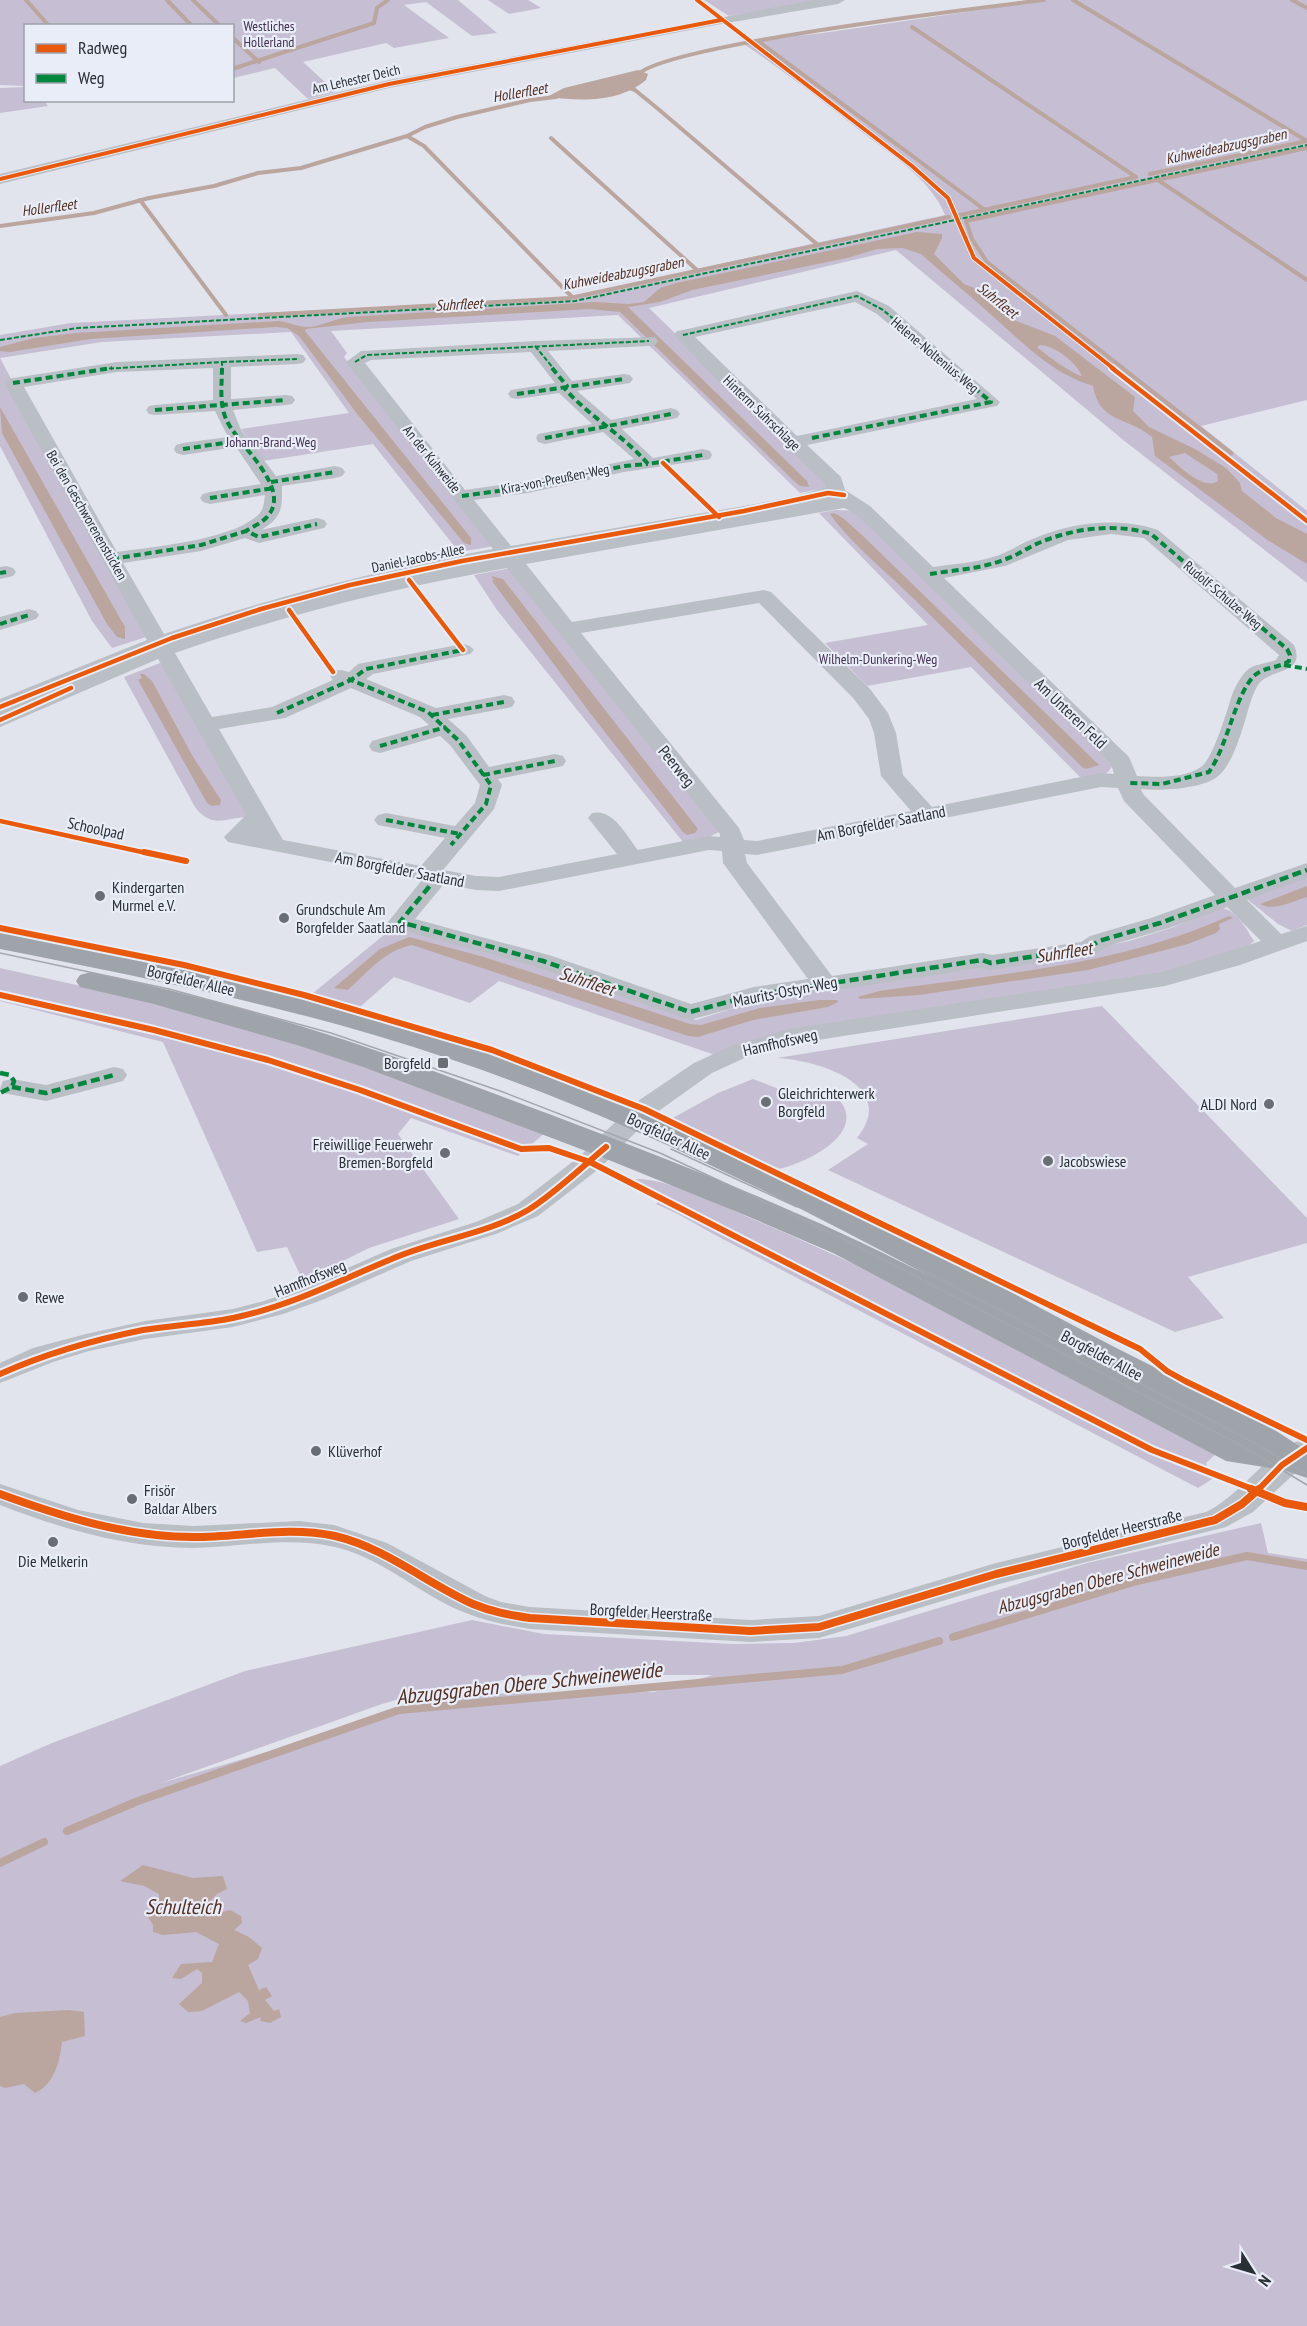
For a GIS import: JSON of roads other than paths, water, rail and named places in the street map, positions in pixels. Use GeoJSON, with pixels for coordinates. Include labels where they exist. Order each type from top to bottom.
{"type":"FeatureCollection","features":[{"type":"Feature","properties":{"kind":"main road","name":"Borgfelder Allee"},"geometry":{"type":"LineString","coordinates":[[0,940],[171,974],[354,1021],[522,1074],[635,1119],[867,1230],[1187,1400],[1301,1457]]}},
{"type":"Feature","properties":{"kind":"main road","name":"Borgfelder Allee"},"geometry":{"type":"LineString","coordinates":[[0,961],[160,996],[311,1039],[459,1091],[606,1147],[845,1246],[1239,1452],[1301,1457]]}},
{"type":"Feature","properties":{"kind":"street","name":"Am Lehester Deich"},"geometry":{"type":"LineString","coordinates":[[0,179],[389,84],[721,20],[838,0]]}},
{"type":"Feature","properties":{"kind":"street","name":"Helene-Noltenius-Weg"},"geometry":{"type":"LineString","coordinates":[[682,335],[687,332],[857,296],[883,310],[991,402],[792,442]]}},
{"type":"Feature","properties":{"kind":"street","name":"Hinterm Suhrschlage"},"geometry":{"type":"LineString","coordinates":[[682,335],[834,482],[840,496]]}},
{"type":"Feature","properties":{"kind":"street"},"geometry":{"type":"LineString","coordinates":[[535,346],[649,341]]}},
{"type":"Feature","properties":{"kind":"street"},"geometry":{"type":"LineString","coordinates":[[535,346],[567,386],[565,389],[577,403],[639,453],[648,465]]}},
{"type":"Feature","properties":{"kind":"street","name":"An der Kuhweide"},"geometry":{"type":"LineString","coordinates":[[510,556],[355,362],[367,356],[535,346]]}},
{"type":"Feature","properties":{"kind":"street"},"geometry":{"type":"LineString","coordinates":[[112,559],[201,545],[246,531],[266,518],[276,501],[272,485],[238,441],[223,412],[222,362],[297,359]]}},
{"type":"Feature","properties":{"kind":"street","name":"Bei den Geschworenenstücken"},"geometry":{"type":"LineString","coordinates":[[161,647],[13,383],[117,367],[222,362]]}},
{"type":"Feature","properties":{"kind":"street"},"geometry":{"type":"LineString","coordinates":[[517,394],[624,378]]}},
{"type":"Feature","properties":{"kind":"street"},"geometry":{"type":"LineString","coordinates":[[155,410],[286,400]]}},
{"type":"Feature","properties":{"kind":"street"},"geometry":{"type":"LineString","coordinates":[[545,438],[671,414]]}},
{"type":"Feature","properties":{"kind":"street"},"geometry":{"type":"LineString","coordinates":[[183,449],[238,441]]}},
{"type":"Feature","properties":{"kind":"street","name":"Kira-von-Preußen-Weg"},"geometry":{"type":"LineString","coordinates":[[462,496],[528,487],[624,466],[648,465],[703,455]]}},
{"type":"Feature","properties":{"kind":"street"},"geometry":{"type":"LineString","coordinates":[[210,498],[335,472]]}},
{"type":"Feature","properties":{"kind":"street","name":"Daniel-Jacobs-Allee"},"geometry":{"type":"LineString","coordinates":[[0,707],[161,647],[308,605],[510,556],[726,523],[840,496]]}},
{"type":"Feature","properties":{"kind":"street","name":"Am Unteren Feld"},"geometry":{"type":"LineString","coordinates":[[840,496],[863,510],[1121,762],[1132,796],[1277,944]]}},
{"type":"Feature","properties":{"kind":"street"},"geometry":{"type":"LineString","coordinates":[[246,531],[259,537],[317,524]]}},
{"type":"Feature","properties":{"kind":"street","name":"Rudolf-Schulze-Weg"},"geometry":{"type":"LineString","coordinates":[[930,574],[996,563],[1041,542],[1079,532],[1105,529],[1141,530],[1151,534],[1287,649],[1290,655],[1289,661],[1284,665]]}},
{"type":"Feature","properties":{"kind":"street","name":"Peerweg"},"geometry":{"type":"LineString","coordinates":[[510,556],[730,833],[735,863],[821,980],[829,983]]}},
{"type":"Feature","properties":{"kind":"street"},"geometry":{"type":"LineString","coordinates":[[568,629],[764,596],[862,694],[880,718],[885,733],[892,776],[926,814]]}},
{"type":"Feature","properties":{"kind":"street"},"geometry":{"type":"LineString","coordinates":[[0,624],[29,615]]}},
{"type":"Feature","properties":{"kind":"street","name":"Daniel-Jacobs-Allee"},"geometry":{"type":"LineString","coordinates":[[0,720],[161,647]]}},
{"type":"Feature","properties":{"kind":"street","name":"Am Borgfelder Saatland"},"geometry":{"type":"LineString","coordinates":[[161,647],[257,817],[236,837],[476,883],[499,884],[709,843],[758,848],[1101,780],[1129,783]]}},
{"type":"Feature","properties":{"kind":"street"},"geometry":{"type":"LineString","coordinates":[[206,725],[277,713],[342,676],[366,669],[463,650]]}},
{"type":"Feature","properties":{"kind":"street"},"geometry":{"type":"LineString","coordinates":[[1129,783],[1162,784],[1209,772],[1225,747],[1246,687],[1256,673],[1284,665],[1307,669]]}},
{"type":"Feature","properties":{"kind":"street"},"geometry":{"type":"LineString","coordinates":[[342,676],[439,721],[491,785],[486,804],[460,834],[433,875]]}},
{"type":"Feature","properties":{"kind":"street"},"geometry":{"type":"LineString","coordinates":[[380,746],[439,721],[504,702]]}},
{"type":"Feature","properties":{"kind":"street"},"geometry":{"type":"LineString","coordinates":[[483,775],[555,760]]}},
{"type":"Feature","properties":{"kind":"street"},"geometry":{"type":"LineString","coordinates":[[600,818],[632,858]]}},
{"type":"Feature","properties":{"kind":"street"},"geometry":{"type":"LineString","coordinates":[[386,820],[460,834]]}},
{"type":"Feature","properties":{"kind":"street","name":"Maurits-Ostyn-Weg"},"geometry":{"type":"LineString","coordinates":[[433,875],[400,922],[543,961],[690,1012],[754,995],[982,960],[992,963],[1088,948],[1099,941],[1160,923],[1307,870]]}},
{"type":"Feature","properties":{"kind":"street","name":"Hamfhofsweg"},"geometry":{"type":"LineString","coordinates":[[0,1374],[43,1355],[86,1343],[145,1330],[233,1318],[273,1308],[312,1294],[401,1255],[486,1228],[528,1210],[606,1147],[644,1109],[703,1068],[740,1050],[763,1043],[1165,979],[1307,933]]}},
{"type":"Feature","properties":{"kind":"street"},"geometry":{"type":"LineString","coordinates":[[4,1084],[46,1093],[114,1075]]}},
{"type":"Feature","properties":{"kind":"street","name":"Borgfelder Heerstraße"},"geometry":{"type":"LineString","coordinates":[[0,1494],[48,1513],[103,1529],[153,1536],[195,1537],[307,1532],[350,1539],[382,1551],[494,1612],[530,1618],[750,1631],[819,1627],[996,1574],[1215,1520],[1234,1513],[1301,1457]]}},
{"type":"Feature","properties":{"kind":"water"},"geometry":{"type":"Polygon","coordinates":[[[638,70],[648,74],[646,80],[612,97],[573,99],[547,97],[564,88],[638,70]]]}},
{"type":"Feature","properties":{"kind":"water"},"geometry":{"type":"Polygon","coordinates":[[[917,232],[942,234],[934,254],[964,284],[992,295],[994,300],[1014,320],[1055,336],[1135,397],[1133,411],[1149,427],[1195,449],[1226,468],[1240,483],[1242,491],[1276,518],[1307,534],[1307,564],[1269,541],[1155,456],[1152,437],[1143,430],[1108,413],[1097,398],[1093,386],[1050,365],[921,254],[902,248],[877,249],[847,258],[692,290],[660,302],[628,307],[807,481],[809,487],[800,486],[794,481],[620,312],[589,309],[367,322],[306,329],[305,331],[471,538],[471,545],[464,543],[358,415],[299,336],[287,328],[90,339],[10,352],[0,351],[0,347],[34,338],[76,333],[279,321],[307,327],[348,317],[595,302],[629,304],[644,302],[660,288],[917,232]],[[1040,345],[1037,347],[1052,359],[1082,376],[1065,356],[1052,348],[1040,345]],[[1185,453],[1169,457],[1185,471],[1205,483],[1218,481],[1217,474],[1185,453]]]}},
{"type":"Feature","properties":{"kind":"water"},"geometry":{"type":"Polygon","coordinates":[[[0,407],[125,627],[125,639],[117,637],[107,624],[2,433],[0,407]]]}},
{"type":"Feature","properties":{"kind":"water"},"geometry":{"type":"Polygon","coordinates":[[[834,513],[863,536],[1099,765],[1086,769],[1082,767],[859,547],[830,514],[834,513]]]}},
{"type":"Feature","properties":{"kind":"water"},"geometry":{"type":"Polygon","coordinates":[[[491,576],[503,579],[698,829],[695,833],[687,835],[683,832],[590,713],[492,581],[494,580],[491,576]]]}},
{"type":"Feature","properties":{"kind":"water"},"geometry":{"type":"Polygon","coordinates":[[[140,674],[144,674],[152,681],[193,757],[221,800],[220,805],[212,806],[207,803],[138,680],[142,678],[140,674]]]}},
{"type":"Feature","properties":{"kind":"water"},"geometry":{"type":"Polygon","coordinates":[[[1307,886],[1307,897],[1271,907],[1260,904],[1307,886]]]}},
{"type":"Feature","properties":{"kind":"water"},"geometry":{"type":"Polygon","coordinates":[[[1229,916],[1233,918],[1219,924],[1220,929],[1216,933],[1188,944],[1088,970],[919,995],[860,999],[858,997],[879,991],[1013,973],[1101,957],[1187,933],[1229,916]]]}},
{"type":"Feature","properties":{"kind":"water"},"geometry":{"type":"Polygon","coordinates":[[[409,937],[484,957],[690,1024],[701,1025],[760,1008],[819,1000],[837,1000],[838,1002],[828,1007],[753,1020],[698,1037],[688,1036],[412,945],[385,957],[348,990],[334,988],[380,949],[409,937]]]}},
{"type":"Feature","properties":{"kind":"water","name":"Schulteich"},"geometry":{"type":"Polygon","coordinates":[[[143,1865],[193,1878],[223,1876],[227,1889],[217,1894],[207,1904],[213,1910],[223,1912],[230,1910],[241,1916],[242,1923],[234,1930],[249,1937],[262,1948],[258,1959],[248,1965],[259,1990],[266,1987],[272,1996],[265,2000],[274,2011],[279,2009],[281,2017],[270,2023],[260,2021],[261,2017],[246,2023],[240,2021],[250,2013],[248,2001],[239,1992],[202,2011],[188,2012],[179,2004],[202,1983],[202,1973],[197,1969],[181,1979],[172,1978],[181,1964],[212,1962],[219,1944],[196,1932],[163,1935],[153,1932],[153,1925],[148,1917],[159,1905],[159,1894],[144,1886],[120,1881],[143,1865]]]}},
{"type":"Feature","properties":{"kind":"water"},"geometry":{"type":"Polygon","coordinates":[[[69,2010],[84,2012],[85,2036],[62,2042],[58,2064],[47,2084],[35,2093],[24,2084],[5,2088],[0,2086],[0,2017],[15,2013],[69,2010]]]}},
{"type":"Feature","properties":{"kind":"waterway"},"geometry":{"type":"LineString","coordinates":[[26,0],[47,24]]}},
{"type":"Feature","properties":{"kind":"waterway"},"geometry":{"type":"LineString","coordinates":[[167,0],[190,24]]}},
{"type":"Feature","properties":{"kind":"waterway"},"geometry":{"type":"LineString","coordinates":[[193,0],[218,24]]}},
{"type":"Feature","properties":{"kind":"waterway"},"geometry":{"type":"LineString","coordinates":[[258,61],[374,23],[377,8],[388,0]]}},
{"type":"Feature","properties":{"kind":"waterway","name":"Hollerfleet"},"geometry":{"type":"LineString","coordinates":[[636,76],[658,64],[761,40],[896,19],[1044,0]]}},
{"type":"Feature","properties":{"kind":"waterway"},"geometry":{"type":"LineString","coordinates":[[1073,0],[1307,141],[1150,174]]}},
{"type":"Feature","properties":{"kind":"waterway"},"geometry":{"type":"LineString","coordinates":[[1292,0],[1307,8]]}},
{"type":"Feature","properties":{"kind":"waterway"},"geometry":{"type":"LineString","coordinates":[[912,27],[1136,177],[985,210]]}},
{"type":"Feature","properties":{"kind":"waterway"},"geometry":{"type":"LineString","coordinates":[[234,39],[258,61]]}},
{"type":"Feature","properties":{"kind":"waterway"},"geometry":{"type":"LineString","coordinates":[[758,41],[985,210]]}},
{"type":"Feature","properties":{"kind":"waterway"},"geometry":{"type":"LineString","coordinates":[[234,68],[258,61]]}},
{"type":"Feature","properties":{"kind":"waterway"},"geometry":{"type":"LineString","coordinates":[[624,86],[635,90],[657,108],[818,245]]}},
{"type":"Feature","properties":{"kind":"waterway","name":"Hollerfleet"},"geometry":{"type":"LineString","coordinates":[[407,136],[425,127],[457,117],[530,100],[556,97]]}},
{"type":"Feature","properties":{"kind":"waterway","name":"Hollerfleet"},"geometry":{"type":"LineString","coordinates":[[140,200],[214,186],[258,173],[301,168],[407,136]]}},
{"type":"Feature","properties":{"kind":"waterway"},"geometry":{"type":"LineString","coordinates":[[407,136],[424,146],[572,297]]}},
{"type":"Feature","properties":{"kind":"waterway"},"geometry":{"type":"LineString","coordinates":[[551,138],[698,271]]}},
{"type":"Feature","properties":{"kind":"waterway"},"geometry":{"type":"LineString","coordinates":[[1124,369],[987,262],[972,239],[966,221],[1307,148]]}},
{"type":"Feature","properties":{"kind":"waterway"},"geometry":{"type":"LineString","coordinates":[[1158,180],[1307,280]]}},
{"type":"Feature","properties":{"kind":"waterway","name":"Hollerfleet"},"geometry":{"type":"LineString","coordinates":[[0,226],[94,213],[140,200]]}},
{"type":"Feature","properties":{"kind":"waterway"},"geometry":{"type":"LineString","coordinates":[[140,200],[226,315]]}},
{"type":"Feature","properties":{"kind":"waterway","name":"Kuhweideabzugsgraben"},"geometry":{"type":"LineString","coordinates":[[960,215],[985,210]]}},
{"type":"Feature","properties":{"kind":"waterway","name":"Kuhweideabzugsgraben"},"geometry":{"type":"LineString","coordinates":[[818,245],[949,217]]}},
{"type":"Feature","properties":{"kind":"waterway","name":"Kuhweideabzugsgraben"},"geometry":{"type":"LineString","coordinates":[[698,271],[818,245]]}},
{"type":"Feature","properties":{"kind":"waterway","name":"Kuhweideabzugsgraben"},"geometry":{"type":"LineString","coordinates":[[260,315],[570,298],[698,271]]}},
{"type":"Feature","properties":{"kind":"waterway"},"geometry":{"type":"LineString","coordinates":[[1122,368],[1231,453]]}},
{"type":"Feature","properties":{"kind":"waterway","name":"Abzugsgraben Obere Schweineweide"},"geometry":{"type":"LineString","coordinates":[[953,1637],[1137,1581],[1247,1556],[1307,1566]]}},
{"type":"Feature","properties":{"kind":"waterway","name":"Abzugsgraben Obere Schweineweide"},"geometry":{"type":"LineString","coordinates":[[67,1831],[138,1801],[399,1710],[842,1670],[939,1641]]}},
{"type":"Feature","properties":{"kind":"waterway","name":"Abzugsgraben Obere Schweineweide"},"geometry":{"type":"LineString","coordinates":[[0,1863],[44,1842]]}},
{"type":"Feature","properties":{"kind":"tram line"},"geometry":{"type":"LineString","coordinates":[[0,953],[169,989],[331,1033],[503,1092],[660,1153],[834,1234],[1244,1447],[1307,1485]]}},
{"type":"Feature","properties":{"kind":"tram line"},"geometry":{"type":"LineString","coordinates":[[671,1149],[797,1207]]}},
{"type":"Feature","properties":{"kind":"tram line"},"geometry":{"type":"LineString","coordinates":[[917,1267],[1251,1441],[1307,1474]]}},
{"type":"Feature","properties":{"kind":"place","name":"Kindergarten Murmel e.V."},"geometry":{"type":"Point","coordinates":[100,896]}},
{"type":"Feature","properties":{"kind":"place","name":"Grundschule Am Borgfelder Saatland"},"geometry":{"type":"Point","coordinates":[284,918]}},
{"type":"Feature","properties":{"kind":"place","name":"Borgfeld"},"geometry":{"type":"Point","coordinates":[443,1063]}},
{"type":"Feature","properties":{"kind":"place","name":"Gleichrichterwerk Borgfeld"},"geometry":{"type":"Point","coordinates":[766,1102]}},
{"type":"Feature","properties":{"kind":"place","name":"ALDI Nord"},"geometry":{"type":"Point","coordinates":[1269,1104]}},
{"type":"Feature","properties":{"kind":"place","name":"Freiwillige Feuerwehr Bremen-Borgfeld"},"geometry":{"type":"Point","coordinates":[445,1153]}},
{"type":"Feature","properties":{"kind":"place","name":"Jacobswiese"},"geometry":{"type":"Point","coordinates":[1048,1161]}},
{"type":"Feature","properties":{"kind":"place","name":"Rewe"},"geometry":{"type":"Point","coordinates":[23,1297]}},
{"type":"Feature","properties":{"kind":"place","name":"Klüverhof"},"geometry":{"type":"Point","coordinates":[316,1451]}},
{"type":"Feature","properties":{"kind":"place","name":"Frisör Baldar Albers"},"geometry":{"type":"Point","coordinates":[132,1499]}},
{"type":"Feature","properties":{"kind":"place","name":"Die Melkerin"},"geometry":{"type":"Point","coordinates":[53,1542]}},
{"type":"Feature","properties":{"kind":"park label","name":"Westliches Hollerland"},"geometry":{"type":"Point","coordinates":[269,34]}},
{"type":"Feature","properties":{"kind":"park label","name":"Johann-Brand-Weg"},"geometry":{"type":"Point","coordinates":[271,442]}},
{"type":"Feature","properties":{"kind":"park label","name":"Wilhelm-Dunkering-Weg"},"geometry":{"type":"Point","coordinates":[878,659]}},
{"type":"Feature","properties":{"kind":"water label","name":"Suhrfleet"},"geometry":{"type":"Point","coordinates":[998,300]}},
{"type":"Feature","properties":{"kind":"water label","name":"Suhrfleet"},"geometry":{"type":"Point","coordinates":[459,304]}},
{"type":"Feature","properties":{"kind":"water label","name":"Suhrfleet"},"geometry":{"type":"Point","coordinates":[1064,952]}},
{"type":"Feature","properties":{"kind":"water label","name":"Suhrfleet"},"geometry":{"type":"Point","coordinates":[587,981]}}]}
